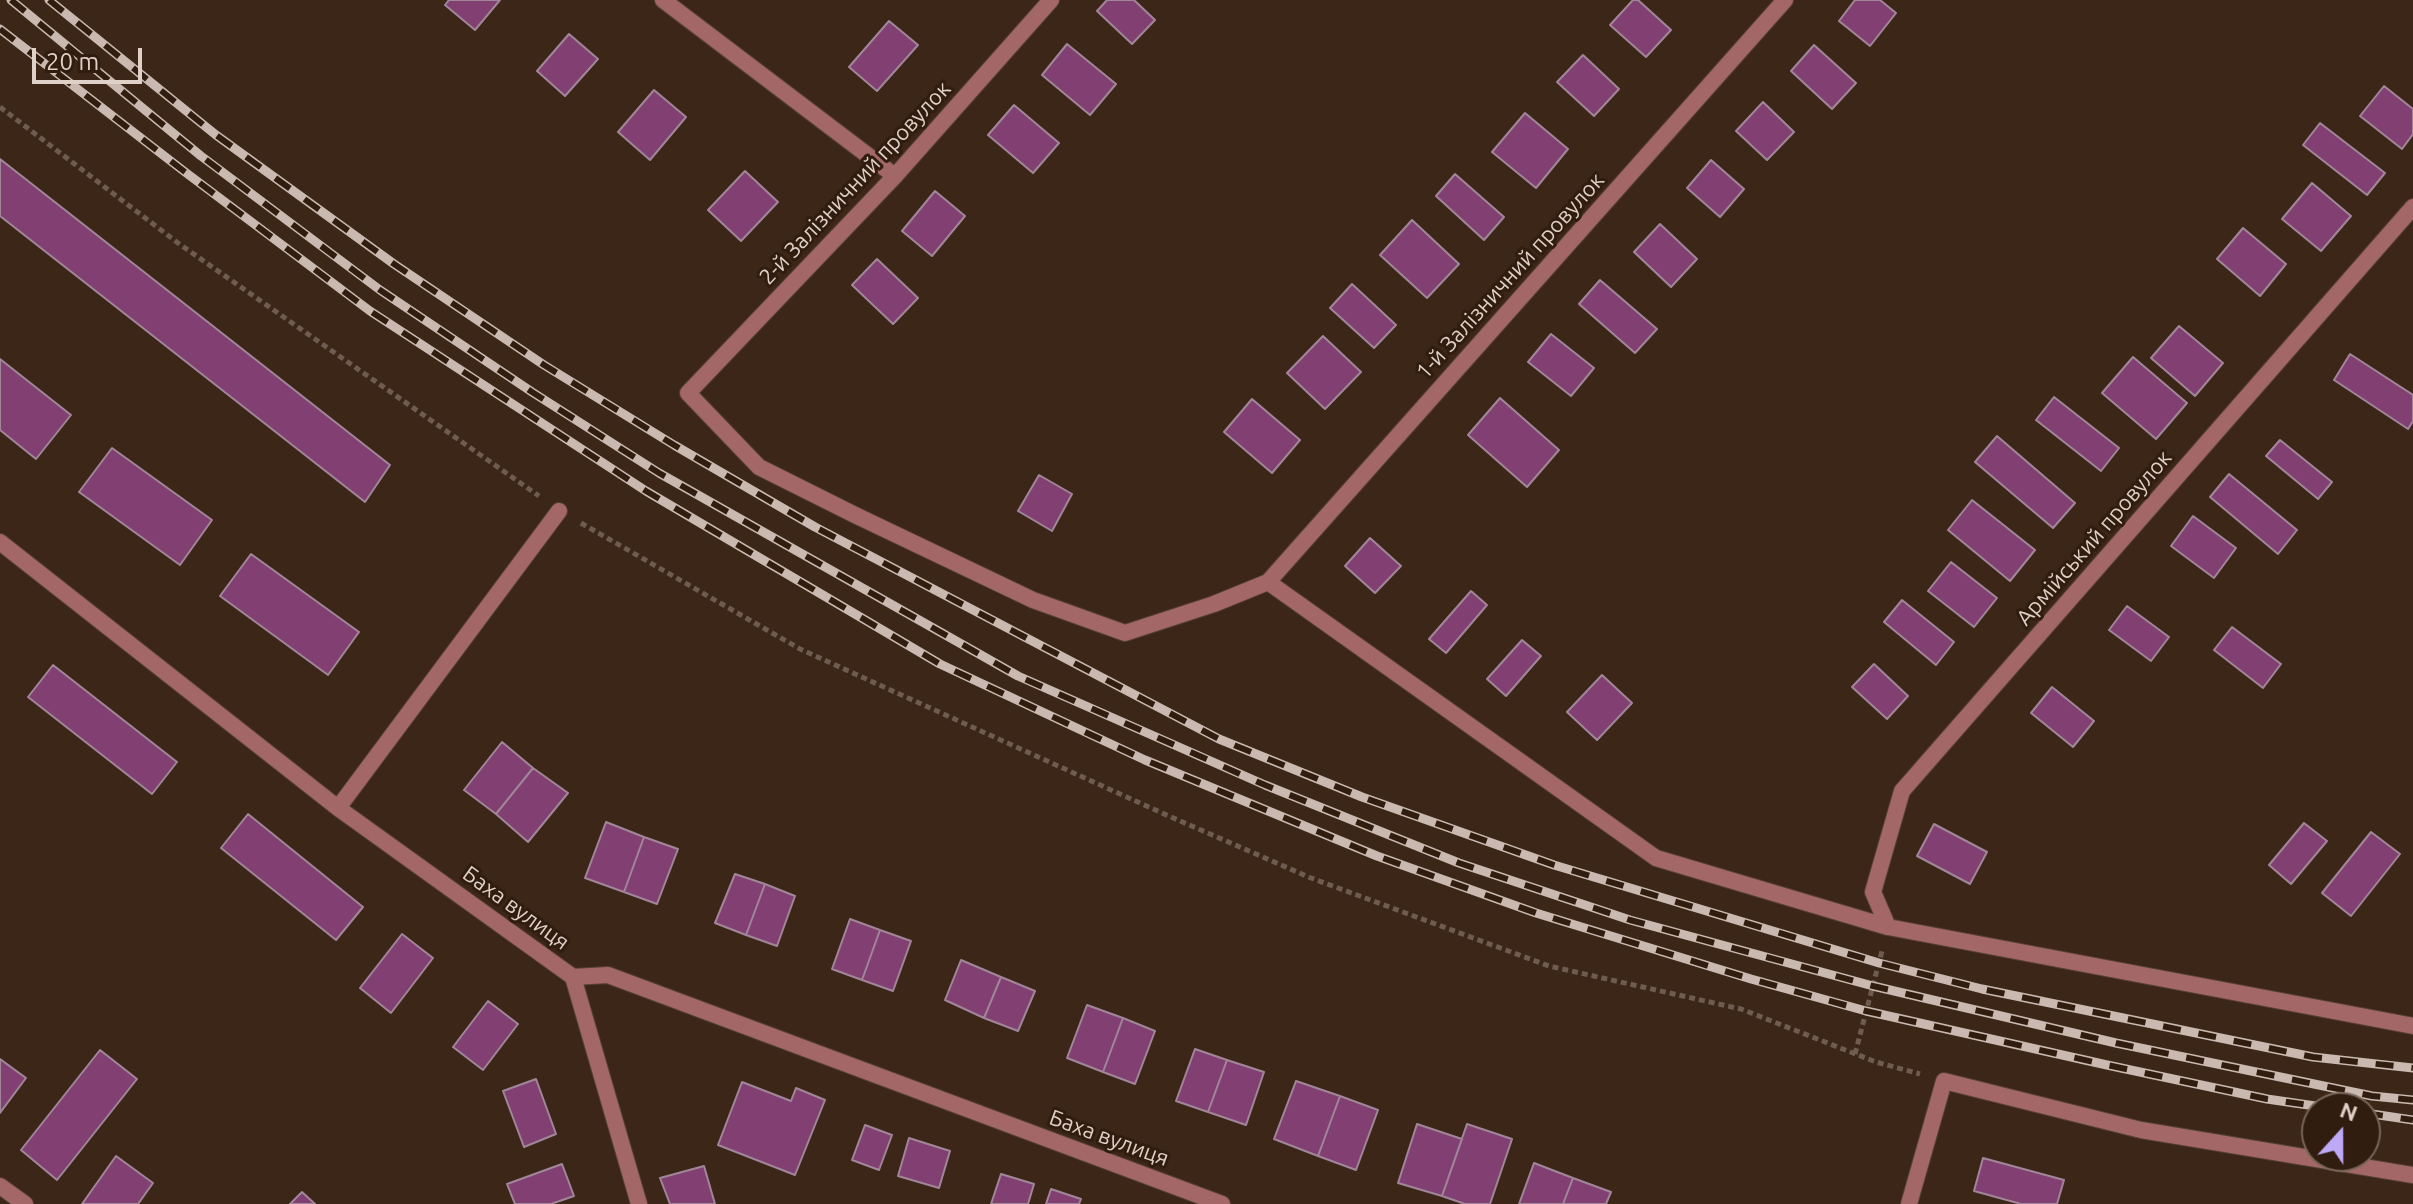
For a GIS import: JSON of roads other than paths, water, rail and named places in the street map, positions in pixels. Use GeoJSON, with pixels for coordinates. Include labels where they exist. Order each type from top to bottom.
{"type":"FeatureCollection","features":[{"type":"Feature","properties":{"kind":"street"},"geometry":{"type":"LineString","coordinates":[[663,0],[895,176]]}},
{"type":"Feature","properties":{"kind":"street","name":"2-й Залізничний провулок"},"geometry":{"type":"LineString","coordinates":[[1051,0],[895,176],[688,393],[759,467],[1033,600],[1125,633],[1214,604],[1268,582]]}},
{"type":"Feature","properties":{"kind":"street","name":"1-й Залізничний провулок"},"geometry":{"type":"LineString","coordinates":[[1268,582],[1785,0]]}},
{"type":"Feature","properties":{"kind":"street","name":"Армійський провулок"},"geometry":{"type":"LineString","coordinates":[[1888,927],[1873,892],[1902,791],[2413,207]]}},
{"type":"Feature","properties":{"kind":"street"},"geometry":{"type":"LineString","coordinates":[[338,808],[559,511]]}},
{"type":"Feature","properties":{"kind":"street","name":"Баха вулиця"},"geometry":{"type":"LineString","coordinates":[[0,542],[338,808],[573,977],[608,975],[1222,1204]]}},
{"type":"Feature","properties":{"kind":"street"},"geometry":{"type":"LineString","coordinates":[[1268,582],[1656,858],[1888,927],[2413,1026]]}},
{"type":"Feature","properties":{"kind":"street"},"geometry":{"type":"LineString","coordinates":[[573,977],[639,1204]]}},
{"type":"Feature","properties":{"kind":"street"},"geometry":{"type":"LineString","coordinates":[[1909,1204],[1944,1081],[2141,1130],[2413,1175]]}},
{"type":"Feature","properties":{"kind":"street"},"geometry":{"type":"LineString","coordinates":[[0,1186],[25,1204]]}},
{"type":"Feature","properties":{"kind":"railway"},"geometry":{"type":"LineString","coordinates":[[11,0],[201,156],[380,290],[659,473],[1018,676],[1265,785],[1459,863],[1630,920],[1873,986],[2116,1043],[2372,1096],[2413,1100]]}},
{"type":"Feature","properties":{"kind":"railway"},"geometry":{"type":"LineString","coordinates":[[49,0],[216,135],[394,264],[544,365],[815,527],[1219,739],[1362,797],[1554,865],[1879,963],[1982,989],[2313,1057],[2413,1068]]}},
{"type":"Feature","properties":{"kind":"railway"},"geometry":{"type":"LineString","coordinates":[[0,29],[370,311],[646,491],[940,664],[1145,760],[1377,856],[1536,913],[1751,979],[1866,1011],[2107,1065],[2301,1104]]}},
{"type":"Feature","properties":{"kind":"railway"},"geometry":{"type":"LineString","coordinates":[[2381,1115],[2413,1120]]}}]}
